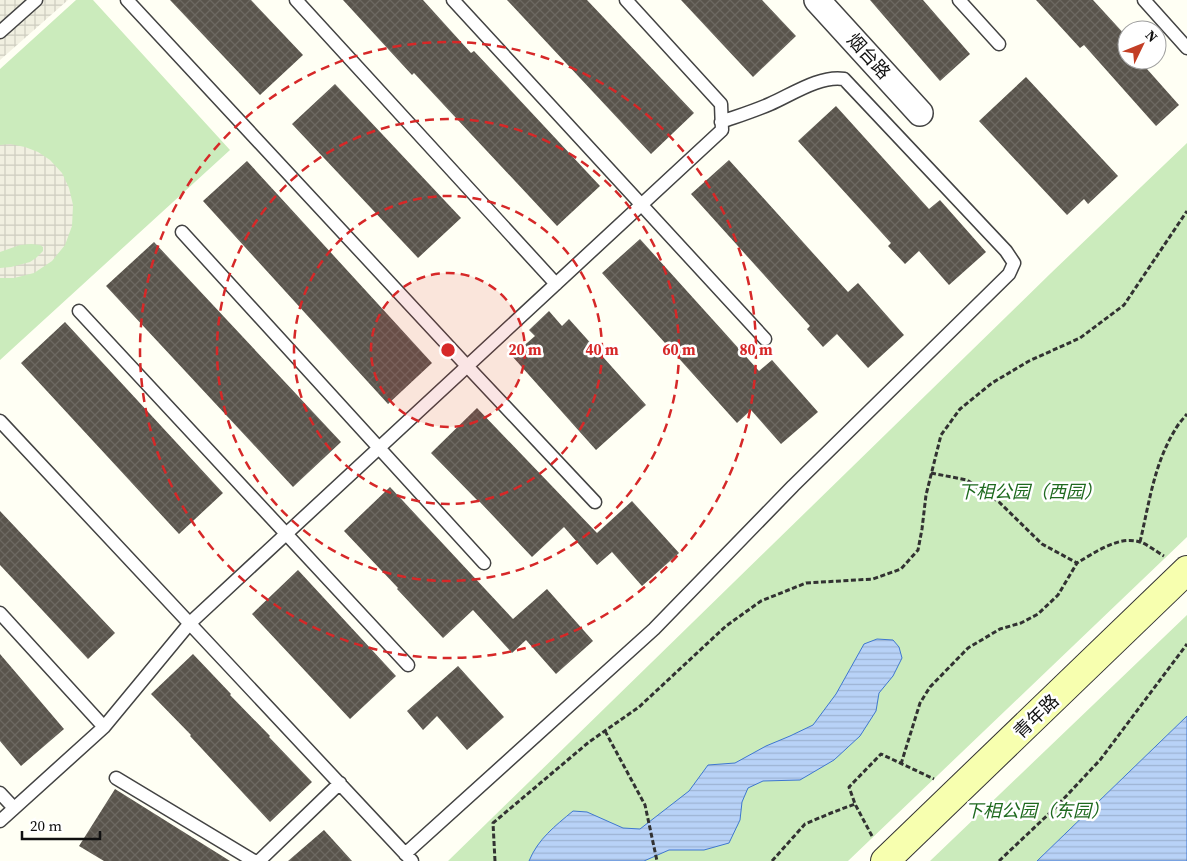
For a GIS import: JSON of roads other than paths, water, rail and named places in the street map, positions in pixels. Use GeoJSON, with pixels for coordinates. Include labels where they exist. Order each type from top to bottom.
{"type":"FeatureCollection","features":[{"type":"Feature","properties":{"kind":"street","name":"烟台路"},"geometry":{"type":"LineString","coordinates":[[818,0],[920,113]]}},
{"type":"Feature","properties":{"kind":"street","name":"青年路"},"geometry":{"type":"LineString","coordinates":[[881,852],[1187,578]]}},
{"type":"Feature","properties":{"kind":"street","name":"青年路"},"geometry":{"type":"LineString","coordinates":[[911,861],[1187,578]]}},
{"type":"Feature","properties":{"kind":"lane"},"geometry":{"type":"LineString","coordinates":[[0,32],[36,0]]}},
{"type":"Feature","properties":{"kind":"lane"},"geometry":{"type":"LineString","coordinates":[[127,0],[595,502]]}},
{"type":"Feature","properties":{"kind":"lane"},"geometry":{"type":"LineString","coordinates":[[296,0],[556,284]]}},
{"type":"Feature","properties":{"kind":"lane"},"geometry":{"type":"LineString","coordinates":[[453,0],[765,339]]}},
{"type":"Feature","properties":{"kind":"lane"},"geometry":{"type":"LineString","coordinates":[[0,822],[104,727],[190,623],[722,130],[721,104],[626,0]]}},
{"type":"Feature","properties":{"kind":"lane"},"geometry":{"type":"LineString","coordinates":[[959,0],[999,44]]}},
{"type":"Feature","properties":{"kind":"lane"},"geometry":{"type":"LineString","coordinates":[[1144,0],[1187,48]]}},
{"type":"Feature","properties":{"kind":"lane"},"geometry":{"type":"LineString","coordinates":[[0,421],[409,857],[654,629],[793,486],[1009,274],[1014,263],[1006,251],[844,79],[836,78],[808,86],[771,103],[721,122]]}},
{"type":"Feature","properties":{"kind":"lane"},"geometry":{"type":"LineString","coordinates":[[182,232],[484,562]]}},
{"type":"Feature","properties":{"kind":"lane"},"geometry":{"type":"LineString","coordinates":[[79,311],[408,665]]}},
{"type":"Feature","properties":{"kind":"lane"},"geometry":{"type":"LineString","coordinates":[[0,613],[104,727]]}},
{"type":"Feature","properties":{"kind":"lane"},"geometry":{"type":"LineString","coordinates":[[116,778],[254,861]]}},
{"type":"Feature","properties":{"kind":"lane"},"geometry":{"type":"LineString","coordinates":[[259,861],[340,784]]}},
{"type":"Feature","properties":{"kind":"lane"},"geometry":{"type":"LineString","coordinates":[[0,793],[14,808]]}},
{"type":"Feature","properties":{"kind":"water"},"geometry":{"type":"Polygon","coordinates":[[[877,639],[893,640],[899,647],[902,658],[893,676],[879,693],[876,711],[860,736],[834,760],[800,780],[763,781],[748,788],[742,802],[740,820],[729,843],[704,850],[669,850],[644,861],[529,861],[542,839],[573,811],[587,812],[623,828],[640,829],[689,791],[708,765],[735,763],[766,746],[813,725],[836,694],[864,644],[877,639]]]}},
{"type":"Feature","properties":{"kind":"water"},"geometry":{"type":"Polygon","coordinates":[[[1187,716],[1187,861],[1037,861],[1187,716]]]}},
{"type":"Feature","properties":{"kind":"park label","name":"下相公园（西园）"},"geometry":{"type":"Point","coordinates":[1030,491]}},
{"type":"Feature","properties":{"kind":"park label","name":"下相公园（东园）"},"geometry":{"type":"Point","coordinates":[1037,810]}}]}
